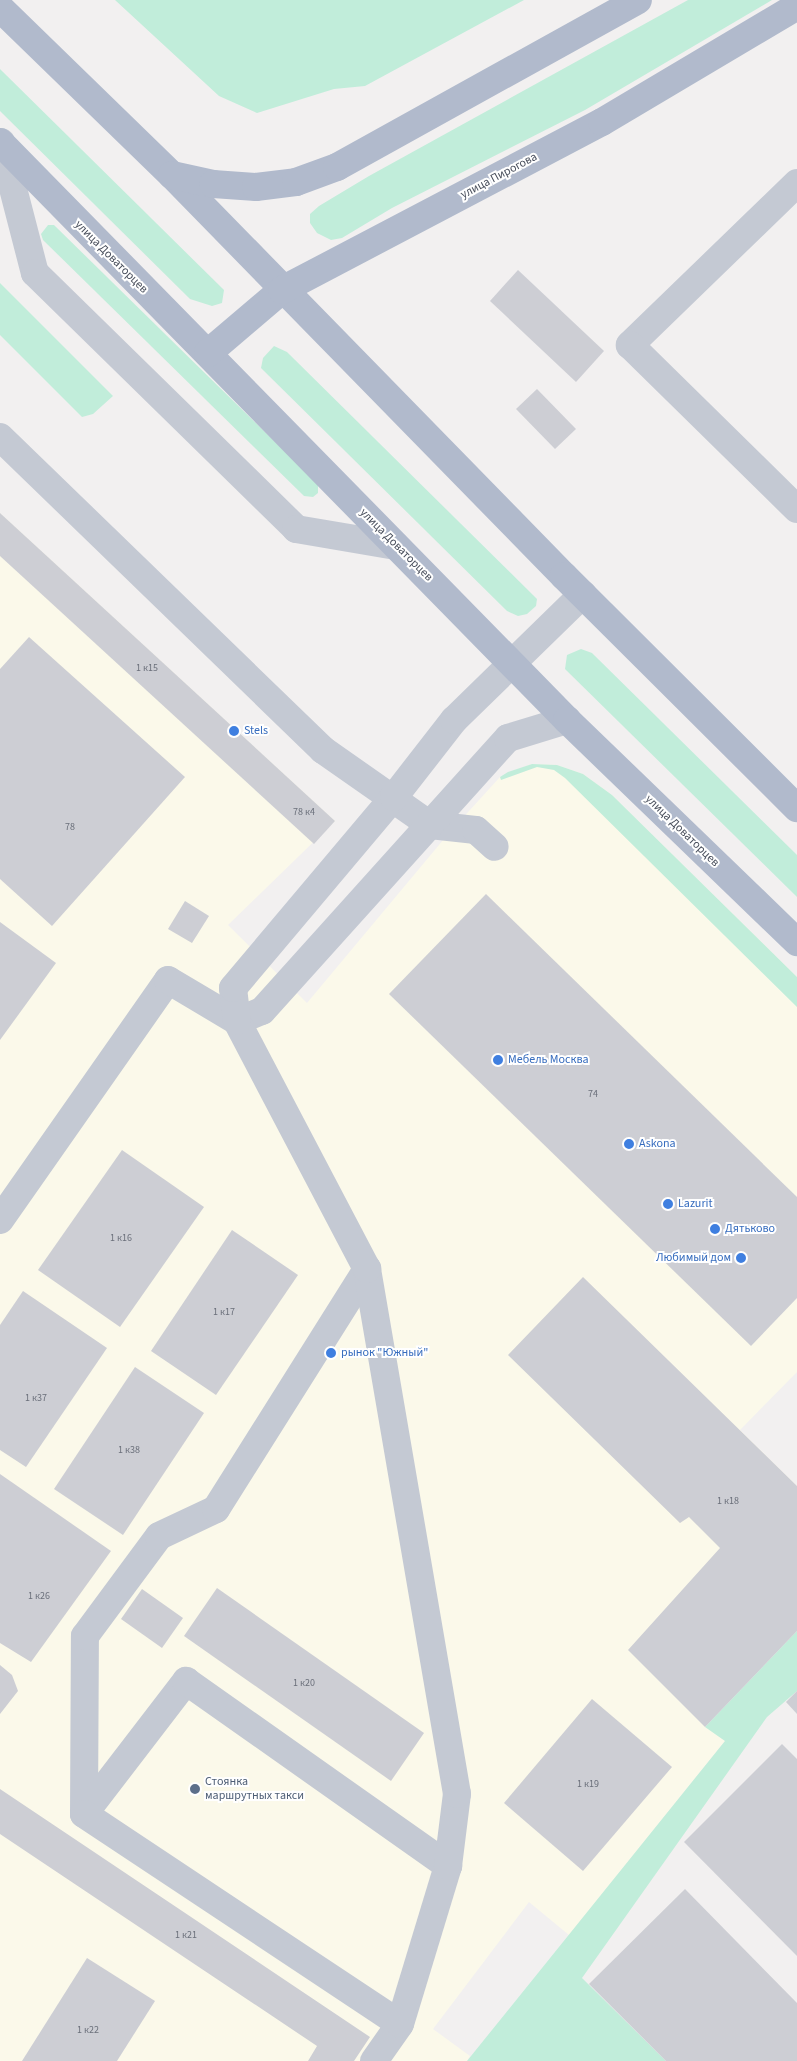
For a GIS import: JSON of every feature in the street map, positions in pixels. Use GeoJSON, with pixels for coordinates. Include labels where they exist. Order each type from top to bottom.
{"type":"FeatureCollection","features":[{"type":"Feature","properties":{"kind":"main road"},"geometry":{"type":"LineString","coordinates":[[172,175],[212,184],[256,187],[296,182],[337,167],[638,0]]}},
{"type":"Feature","properties":{"kind":"main road","name":"улица Пирогова"},"geometry":{"type":"LineString","coordinates":[[208,353],[282,290],[602,122],[797,6]]}},
{"type":"Feature","properties":{"kind":"main road"},"geometry":{"type":"LineString","coordinates":[[0,8],[172,175],[282,290],[797,808]]}},
{"type":"Feature","properties":{"kind":"main road","name":"улица Доваторцев"},"geometry":{"type":"LineString","coordinates":[[0,142],[57,203],[208,353],[567,720],[797,942]]}},
{"type":"Feature","properties":{"kind":"lane"},"geometry":{"type":"LineString","coordinates":[[0,142],[35,273],[296,529],[396,546]]}},
{"type":"Feature","properties":{"kind":"lane"},"geometry":{"type":"LineString","coordinates":[[797,183],[630,345],[797,508]]}},
{"type":"Feature","properties":{"kind":"lane"},"geometry":{"type":"LineString","coordinates":[[0,437],[323,750],[394,797],[430,825],[476,830],[495,847]]}},
{"type":"Feature","properties":{"kind":"lane"},"geometry":{"type":"LineString","coordinates":[[374,2061],[400,2024],[448,1866],[457,1794],[367,1269],[237,1021],[233,988],[394,797],[454,720],[583,594]]}},
{"type":"Feature","properties":{"kind":"lane"},"geometry":{"type":"LineString","coordinates":[[237,1021],[262,1011],[508,738],[567,720]]}},
{"type":"Feature","properties":{"kind":"lane"},"geometry":{"type":"LineString","coordinates":[[0,1220],[168,980],[237,1021]]}},
{"type":"Feature","properties":{"kind":"lane"},"geometry":{"type":"LineString","coordinates":[[84,1814],[85,1636],[160,1536],[216,1509],[367,1269]]}},
{"type":"Feature","properties":{"kind":"lane"},"geometry":{"type":"LineString","coordinates":[[84,1814],[186,1681],[448,1866]]}},
{"type":"Feature","properties":{"kind":"lane"},"geometry":{"type":"LineString","coordinates":[[84,1814],[400,2024]]}},
{"type":"Feature","properties":{"kind":"shaded area","name":"рынок \"Южный\""},"geometry":{"type":"Polygon","coordinates":[[[0,513],[335,821],[228,925],[307,1003],[449,833],[500,777],[532,764],[557,765],[583,774],[612,795],[797,977],[797,1372],[740,1430],[797,1486],[797,1631],[705,1726],[725,1741],[569,1935],[529,1902],[433,2029],[470,2056],[467,2061],[0,2061],[0,513]]]}},
{"type":"Feature","properties":{"kind":"green space"},"geometry":{"type":"Polygon","coordinates":[[[115,0],[524,0],[365,86],[334,89],[257,113],[219,96],[115,0]]]}},
{"type":"Feature","properties":{"kind":"green space"},"geometry":{"type":"Polygon","coordinates":[[[688,0],[772,0],[585,110],[392,208],[342,238],[331,240],[317,233],[310,223],[310,214],[319,206],[369,176],[688,0]]]}},
{"type":"Feature","properties":{"kind":"green space"},"geometry":{"type":"Polygon","coordinates":[[[0,69],[224,290],[222,303],[212,306],[190,299],[0,111],[0,69]]]}},
{"type":"Feature","properties":{"kind":"green space"},"geometry":{"type":"Polygon","coordinates":[[[48,225],[54,225],[318,484],[318,493],[313,497],[304,496],[43,240],[41,234],[48,225]]]}},
{"type":"Feature","properties":{"kind":"green space"},"geometry":{"type":"Polygon","coordinates":[[[0,283],[113,396],[93,414],[82,417],[0,335],[0,283]]]}},
{"type":"Feature","properties":{"kind":"green space"},"geometry":{"type":"Polygon","coordinates":[[[274,346],[287,352],[537,599],[536,606],[527,614],[518,616],[507,611],[261,368],[263,358],[274,346]]]}},
{"type":"Feature","properties":{"kind":"green space"},"geometry":{"type":"Polygon","coordinates":[[[581,649],[592,653],[797,855],[797,897],[565,669],[567,655],[581,649]]]}},
{"type":"Feature","properties":{"kind":"green space"},"geometry":{"type":"Polygon","coordinates":[[[532,764],[557,765],[583,774],[612,795],[797,977],[797,1007],[565,778],[554,770],[537,767],[501,780],[500,777],[508,772],[532,764]]]}},
{"type":"Feature","properties":{"kind":"green space"},"geometry":{"type":"Polygon","coordinates":[[[797,1631],[797,1691],[767,1717],[582,1978],[666,2061],[467,2061],[725,1741],[705,1727],[797,1631]]]}},
{"type":"Feature","properties":{"kind":"building"},"geometry":{"type":"Polygon","coordinates":[[[518,270],[604,351],[576,382],[490,301],[518,270]]]}},
{"type":"Feature","properties":{"kind":"building"},"geometry":{"type":"Polygon","coordinates":[[[537,389],[576,429],[555,449],[516,409],[537,389]]]}},
{"type":"Feature","properties":{"kind":"building"},"geometry":{"type":"Polygon","coordinates":[[[0,513],[335,821],[314,844],[0,556],[0,513]]]}},
{"type":"Feature","properties":{"kind":"building"},"geometry":{"type":"Polygon","coordinates":[[[29,637],[185,777],[52,926],[0,879],[0,669],[29,637]]]}},
{"type":"Feature","properties":{"kind":"building"},"geometry":{"type":"Polygon","coordinates":[[[486,894],[797,1197],[797,1298],[751,1346],[389,994],[486,894]]]}},
{"type":"Feature","properties":{"kind":"building"},"geometry":{"type":"Polygon","coordinates":[[[185,901],[209,916],[192,943],[168,929],[185,901]]]}},
{"type":"Feature","properties":{"kind":"building"},"geometry":{"type":"Polygon","coordinates":[[[0,922],[56,963],[0,1040],[0,922]]]}},
{"type":"Feature","properties":{"kind":"building"},"geometry":{"type":"Polygon","coordinates":[[[122,1150],[204,1207],[120,1327],[38,1270],[122,1150]]]}},
{"type":"Feature","properties":{"kind":"building"},"geometry":{"type":"Polygon","coordinates":[[[232,1230],[298,1275],[216,1395],[151,1351],[232,1230]]]}},
{"type":"Feature","properties":{"kind":"building"},"geometry":{"type":"Polygon","coordinates":[[[583,1277],[797,1486],[797,1631],[705,1727],[628,1650],[720,1548],[689,1517],[680,1523],[508,1355],[583,1277]]]}},
{"type":"Feature","properties":{"kind":"building"},"geometry":{"type":"Polygon","coordinates":[[[23,1291],[107,1348],[26,1467],[0,1450],[0,1325],[23,1291]]]}},
{"type":"Feature","properties":{"kind":"building"},"geometry":{"type":"Polygon","coordinates":[[[135,1367],[204,1413],[123,1535],[54,1489],[135,1367]]]}},
{"type":"Feature","properties":{"kind":"building"},"geometry":{"type":"Polygon","coordinates":[[[0,1474],[111,1551],[31,1662],[0,1643],[0,1474]]]}},
{"type":"Feature","properties":{"kind":"building"},"geometry":{"type":"Polygon","coordinates":[[[217,1588],[424,1733],[391,1781],[184,1636],[217,1588]]]}},
{"type":"Feature","properties":{"kind":"building"},"geometry":{"type":"Polygon","coordinates":[[[142,1589],[183,1618],[162,1648],[121,1619],[142,1589]]]}},
{"type":"Feature","properties":{"kind":"building"},"geometry":{"type":"Polygon","coordinates":[[[0,1665],[12,1675],[18,1691],[0,1714],[0,1665]]]}},
{"type":"Feature","properties":{"kind":"building"},"geometry":{"type":"Polygon","coordinates":[[[797,1691],[797,1714],[786,1702],[797,1691]]]}},
{"type":"Feature","properties":{"kind":"building"},"geometry":{"type":"Polygon","coordinates":[[[592,1699],[672,1767],[583,1871],[504,1803],[592,1699]]]}},
{"type":"Feature","properties":{"kind":"building"},"geometry":{"type":"Polygon","coordinates":[[[782,1744],[797,1759],[797,1956],[684,1842],[782,1744]]]}},
{"type":"Feature","properties":{"kind":"building"},"geometry":{"type":"Polygon","coordinates":[[[0,1789],[370,2037],[354,2061],[308,2061],[317,2046],[0,1834],[0,1789]]]}},
{"type":"Feature","properties":{"kind":"building"},"geometry":{"type":"Polygon","coordinates":[[[685,1889],[797,2003],[797,2061],[666,2061],[589,1984],[685,1889]]]}},
{"type":"Feature","properties":{"kind":"building"},"geometry":{"type":"Polygon","coordinates":[[[87,1958],[155,2001],[117,2061],[22,2061],[87,1958]]]}},
{"type":"Feature","properties":{"kind":"place","name":"Stels"},"geometry":{"type":"Point","coordinates":[234,731]}},
{"type":"Feature","properties":{"kind":"place","name":"Мебель Москва"},"geometry":{"type":"Point","coordinates":[498,1060]}},
{"type":"Feature","properties":{"kind":"place","name":"Askona"},"geometry":{"type":"Point","coordinates":[629,1144]}},
{"type":"Feature","properties":{"kind":"place","name":"Lazurit"},"geometry":{"type":"Point","coordinates":[668,1204]}},
{"type":"Feature","properties":{"kind":"place","name":"Дятьково"},"geometry":{"type":"Point","coordinates":[715,1229]}},
{"type":"Feature","properties":{"kind":"place","name":"Любимый дом"},"geometry":{"type":"Point","coordinates":[741,1258]}},
{"type":"Feature","properties":{"kind":"place","name":"рынок \"Южный\""},"geometry":{"type":"Point","coordinates":[331,1353]}},
{"type":"Feature","properties":{"kind":"place","name":"Стоянка маршрутных такси"},"geometry":{"type":"Point","coordinates":[195,1789]}}]}
